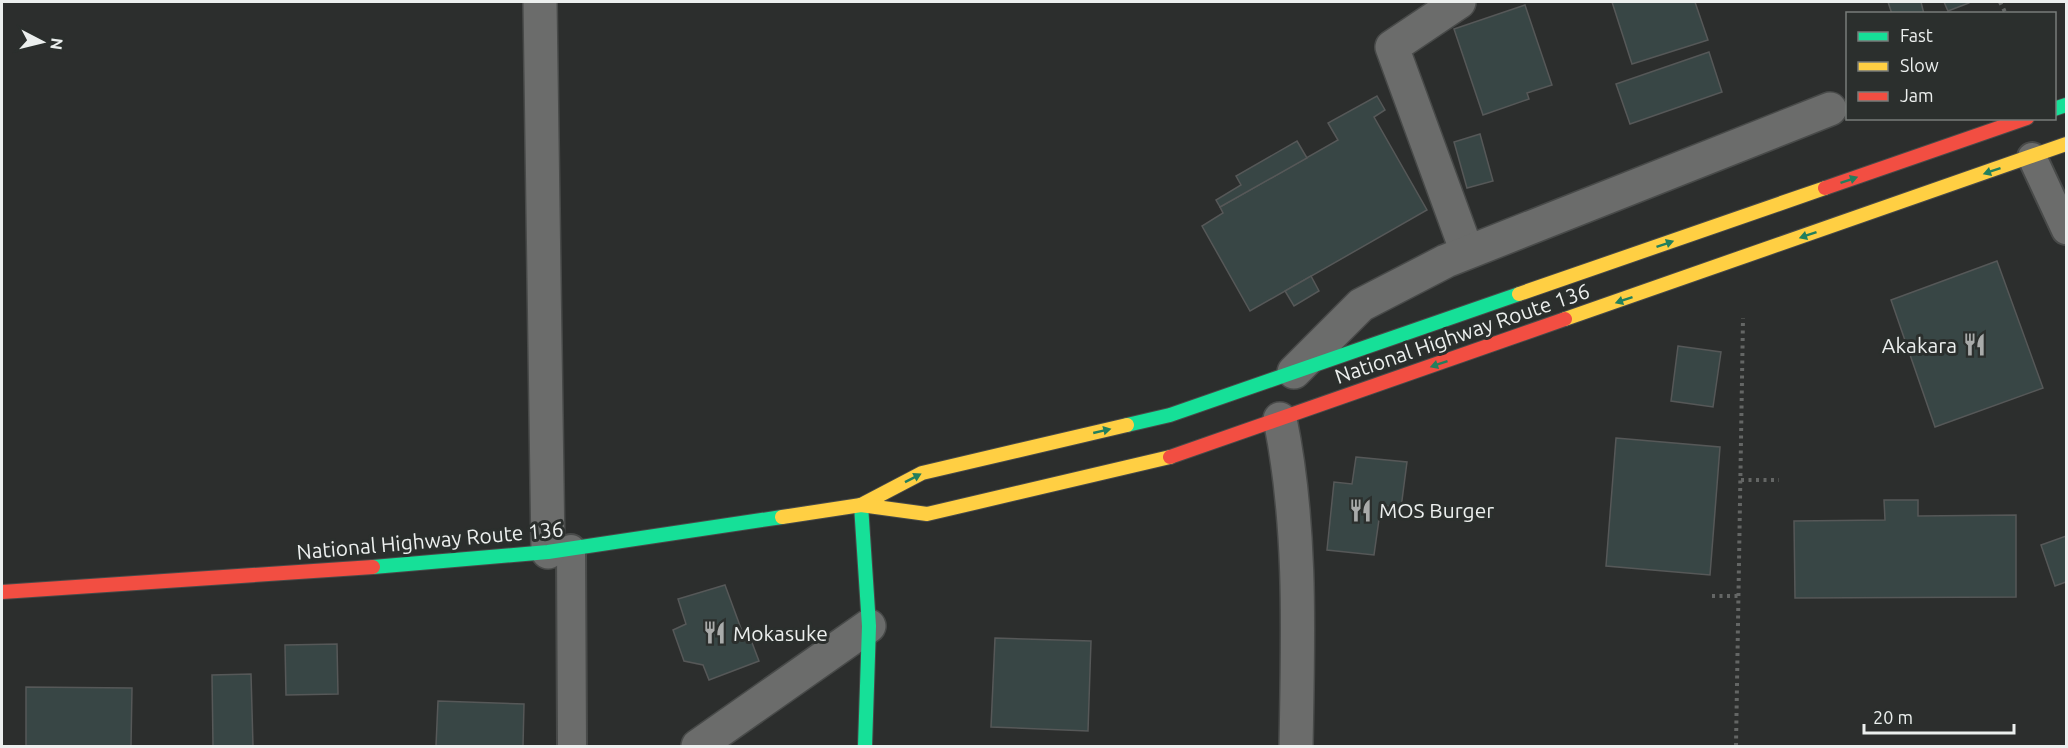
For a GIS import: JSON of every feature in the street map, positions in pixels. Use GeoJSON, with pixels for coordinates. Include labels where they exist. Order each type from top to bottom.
{"type":"FeatureCollection","features":[{"type":"Feature","properties":{"kind":"main road","name":"National Highway Route 136"},"geometry":{"type":"LineString","coordinates":[[861,505],[922,473],[1170,415],[2021,120]]}},
{"type":"Feature","properties":{"kind":"main road","name":"National Highway Route 136"},"geometry":{"type":"LineString","coordinates":[[2,592],[338,570],[559,550],[861,505],[927,514],[1171,457],[2067,144]]}},
{"type":"Feature","properties":{"kind":"main road"},"geometry":{"type":"LineString","coordinates":[[861,505],[869,626],[865,747]]}},
{"type":"Feature","properties":{"kind":"street"},"geometry":{"type":"LineString","coordinates":[[540,2],[559,550]]}},
{"type":"Feature","properties":{"kind":"street"},"geometry":{"type":"LineString","coordinates":[[1459,2],[1392,47],[1467,252]]}},
{"type":"Feature","properties":{"kind":"street"},"geometry":{"type":"LineString","coordinates":[[1294,372],[1361,305],[1467,252],[1830,109]]}},
{"type":"Feature","properties":{"kind":"street"},"geometry":{"type":"LineString","coordinates":[[1280,419],[1290,467],[1298,616],[1296,747]]}},
{"type":"Feature","properties":{"kind":"street"},"geometry":{"type":"LineString","coordinates":[[698,747],[869,626]]}},
{"type":"Feature","properties":{"kind":"lane"},"geometry":{"type":"LineString","coordinates":[[2032,158],[2067,230]]}},
{"type":"Feature","properties":{"kind":"lane"},"geometry":{"type":"LineString","coordinates":[[559,550],[572,747]]}},
{"type":"Feature","properties":{"kind":"path"},"geometry":{"type":"LineString","coordinates":[[1736,747],[1743,318]]}},
{"type":"Feature","properties":{"kind":"path"},"geometry":{"type":"LineString","coordinates":[[1741,480],[1779,480]]}},
{"type":"Feature","properties":{"kind":"path"},"geometry":{"type":"LineString","coordinates":[[1712,596],[1739,596]]}},
{"type":"Feature","properties":{"kind":"building"},"geometry":{"type":"Polygon","coordinates":[[[1612,2],[1695,2],[1708,40],[1632,64],[1612,2]]]}},
{"type":"Feature","properties":{"kind":"building"},"geometry":{"type":"Polygon","coordinates":[[[1888,2],[1921,2],[1924,12],[1891,12],[1888,2]]]}},
{"type":"Feature","properties":{"kind":"building"},"geometry":{"type":"Polygon","coordinates":[[[1944,2],[1969,2],[1969,3],[1948,11],[1944,2]]]}},
{"type":"Feature","properties":{"kind":"building"},"geometry":{"type":"Polygon","coordinates":[[[1525,5],[1552,85],[1527,93],[1529,99],[1483,115],[1454,29],[1525,5]]]}},
{"type":"Feature","properties":{"kind":"building"},"geometry":{"type":"Polygon","coordinates":[[[1709,52],[1722,92],[1630,124],[1616,84],[1709,52]]]}},
{"type":"Feature","properties":{"kind":"building"},"geometry":{"type":"Polygon","coordinates":[[[1377,96],[1385,110],[1374,117],[1427,210],[1250,311],[1202,226],[1223,213],[1220,207],[1338,140],[1328,123],[1377,96]]]}},
{"type":"Feature","properties":{"kind":"building"},"geometry":{"type":"Polygon","coordinates":[[[1480,134],[1493,181],[1467,188],[1454,142],[1480,134]]]}},
{"type":"Feature","properties":{"kind":"building"},"geometry":{"type":"Polygon","coordinates":[[[1297,141],[1307,158],[1220,207],[1216,200],[1241,185],[1236,176],[1297,141]]]}},
{"type":"Feature","properties":{"kind":"building"},"geometry":{"type":"Polygon","coordinates":[[[1997,261],[2043,388],[1935,427],[1891,300],[1997,261]]]}},
{"type":"Feature","properties":{"kind":"building"},"geometry":{"type":"Polygon","coordinates":[[[1311,276],[1319,291],[1294,306],[1285,291],[1311,276]]]}},
{"type":"Feature","properties":{"kind":"building"},"geometry":{"type":"Polygon","coordinates":[[[1678,346],[1721,352],[1713,407],[1671,401],[1678,346]]]}},
{"type":"Feature","properties":{"kind":"building"},"geometry":{"type":"Polygon","coordinates":[[[1616,438],[1720,447],[1710,575],[1606,566],[1616,438]]]}},
{"type":"Feature","properties":{"kind":"building"},"geometry":{"type":"Polygon","coordinates":[[[1356,457],[1407,462],[1401,508],[1381,505],[1374,555],[1327,550],[1334,482],[1352,484],[1356,457]]]}},
{"type":"Feature","properties":{"kind":"building"},"geometry":{"type":"Polygon","coordinates":[[[1884,500],[1918,500],[1918,516],[2016,515],[2016,597],[1795,598],[1794,521],[1885,520],[1884,500]]]}},
{"type":"Feature","properties":{"kind":"building"},"geometry":{"type":"Polygon","coordinates":[[[2066,536],[2066,582],[2055,586],[2041,545],[2066,536]]]}},
{"type":"Feature","properties":{"kind":"building"},"geometry":{"type":"Polygon","coordinates":[[[725,585],[746,642],[751,640],[759,661],[709,680],[703,665],[684,661],[673,630],[686,624],[678,599],[725,585]]]}},
{"type":"Feature","properties":{"kind":"building"},"geometry":{"type":"Polygon","coordinates":[[[995,638],[1091,641],[1088,731],[991,727],[995,638]]]}},
{"type":"Feature","properties":{"kind":"building"},"geometry":{"type":"Polygon","coordinates":[[[337,644],[338,694],[286,695],[285,645],[337,644]]]}},
{"type":"Feature","properties":{"kind":"building"},"geometry":{"type":"Polygon","coordinates":[[[251,674],[253,746],[213,746],[212,675],[251,674]]]}},
{"type":"Feature","properties":{"kind":"building"},"geometry":{"type":"Polygon","coordinates":[[[26,687],[132,688],[131,746],[26,746],[26,687]]]}},
{"type":"Feature","properties":{"kind":"building"},"geometry":{"type":"Polygon","coordinates":[[[438,701],[524,704],[523,746],[436,746],[438,701]]]}},
{"type":"Feature","properties":{"kind":"traffic: fast"},"geometry":{"type":"LineString","coordinates":[[2056,108],[2066,105]]}},
{"type":"Feature","properties":{"kind":"traffic: fast"},"geometry":{"type":"LineString","coordinates":[[1127,425],[1170,415],[1519,294]]}},
{"type":"Feature","properties":{"kind":"traffic: fast"},"geometry":{"type":"LineString","coordinates":[[861,505],[869,626],[865,746]]}},
{"type":"Feature","properties":{"kind":"traffic: fast"},"geometry":{"type":"LineString","coordinates":[[373,567],[548,552],[782,517]]}},
{"type":"Feature","properties":{"kind":"traffic: slow"},"geometry":{"type":"LineString","coordinates":[[1565,319],[2066,144]]}},
{"type":"Feature","properties":{"kind":"traffic: slow"},"geometry":{"type":"LineString","coordinates":[[1519,294],[1825,188]]}},
{"type":"Feature","properties":{"kind":"traffic: slow"},"geometry":{"type":"LineString","coordinates":[[861,505],[922,473],[1127,425]]}},
{"type":"Feature","properties":{"kind":"traffic: slow"},"geometry":{"type":"LineString","coordinates":[[782,517],[861,505],[927,514],[1170,457]]}},
{"type":"Feature","properties":{"kind":"traffic: jam"},"geometry":{"type":"LineString","coordinates":[[1825,188],[2021,120]]}},
{"type":"Feature","properties":{"kind":"traffic: jam"},"geometry":{"type":"LineString","coordinates":[[1170,457],[1565,319]]}},
{"type":"Feature","properties":{"kind":"traffic: jam"},"geometry":{"type":"LineString","coordinates":[[2,592],[373,567]]}},
{"type":"Feature","properties":{"kind":"place","name":"Akakara"},"geometry":{"type":"Point","coordinates":[1975,345]}},
{"type":"Feature","properties":{"kind":"place","name":"MOS Burger"},"geometry":{"type":"Point","coordinates":[1361,510]}},
{"type":"Feature","properties":{"kind":"place","name":"Mokasuke"},"geometry":{"type":"Point","coordinates":[715,633]}}]}
